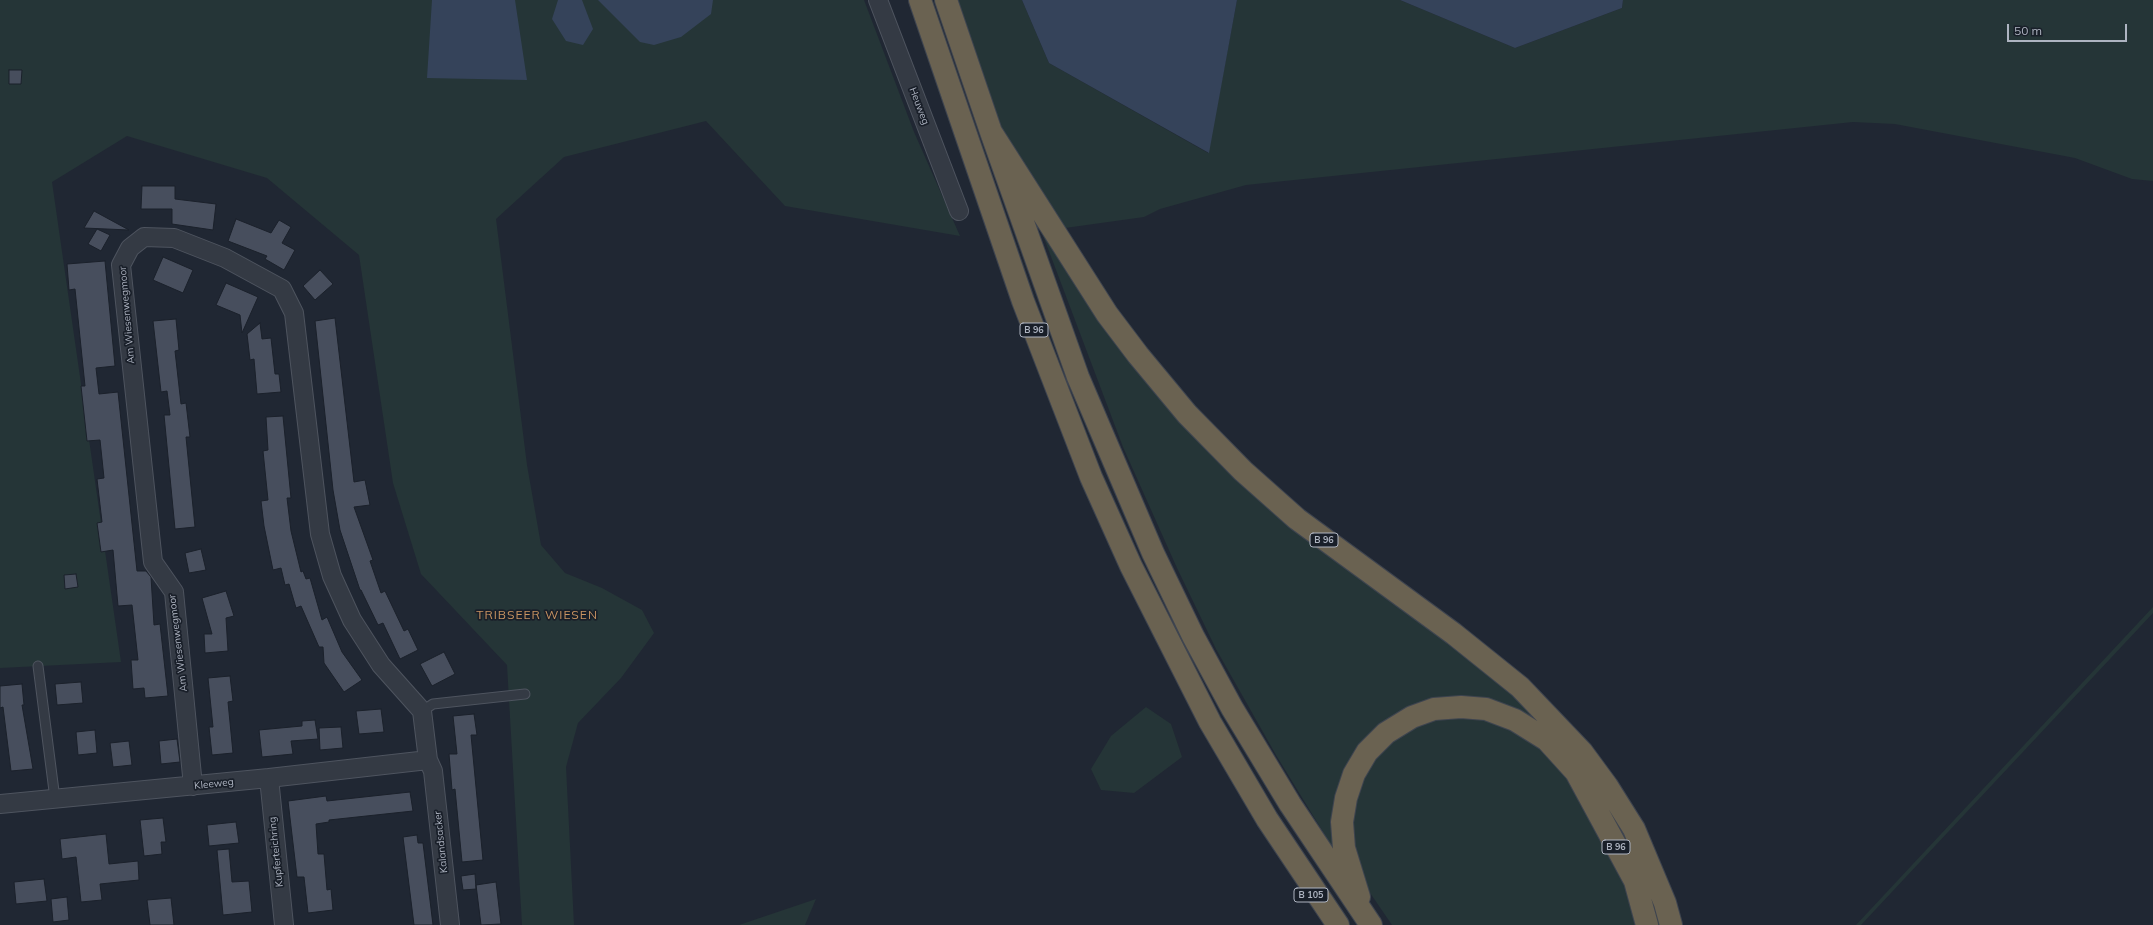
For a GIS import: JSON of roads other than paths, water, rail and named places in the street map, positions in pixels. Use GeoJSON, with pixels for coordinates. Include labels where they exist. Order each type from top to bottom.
{"type":"FeatureCollection","features":[{"type":"Feature","properties":{"kind":"highway","name":"B 96"},"geometry":{"type":"LineString","coordinates":[[920,0],[1023,301],[1091,477],[1131,566],[1210,722],[1267,819],[1338,925]]}},
{"type":"Feature","properties":{"kind":"highway","name":"B 96"},"geometry":{"type":"LineString","coordinates":[[946,0],[990,132],[1078,377],[1153,553],[1193,636],[1232,708],[1290,804],[1368,921]]}},
{"type":"Feature","properties":{"kind":"highway","name":"B 96"},"geometry":{"type":"LineString","coordinates":[[990,132],[1107,314],[1138,355],[1187,414],[1243,472],[1297,519],[1454,634],[1520,687],[1582,752],[1607,786],[1634,829],[1665,903],[1671,925]]}},
{"type":"Feature","properties":{"kind":"highway","name":"B 96"},"geometry":{"type":"LineString","coordinates":[[1368,921],[1344,848],[1342,822],[1346,798],[1354,774],[1367,752],[1386,733],[1412,717],[1434,709],[1461,707],[1486,709],[1515,720],[1547,740],[1576,772],[1635,881],[1647,925]]}},
{"type":"Feature","properties":{"kind":"highway","name":"B 105"},"geometry":{"type":"LineString","coordinates":[[1298,866],[1323,925]]}},
{"type":"Feature","properties":{"kind":"street","name":"Heuweg"},"geometry":{"type":"LineString","coordinates":[[878,0],[959,211]]}},
{"type":"Feature","properties":{"kind":"street","name":"Am Wiesenwegmoor"},"geometry":{"type":"LineString","coordinates":[[193,786],[174,592],[153,562],[121,265],[130,248],[144,236],[174,238],[225,258],[282,290],[294,313],[320,534],[332,576],[352,620],[381,665],[422,710]]}},
{"type":"Feature","properties":{"kind":"street"},"geometry":{"type":"LineString","coordinates":[[422,710],[428,760]]}},
{"type":"Feature","properties":{"kind":"street","name":"Kleeweg"},"geometry":{"type":"LineString","coordinates":[[0,804],[193,786],[428,760]]}},
{"type":"Feature","properties":{"kind":"street","name":"Kalandsacker"},"geometry":{"type":"LineString","coordinates":[[428,760],[433,771],[450,925]]}},
{"type":"Feature","properties":{"kind":"street","name":"Kupferteichring"},"geometry":{"type":"LineString","coordinates":[[269,778],[284,925]]}},
{"type":"Feature","properties":{"kind":"lane"},"geometry":{"type":"LineString","coordinates":[[38,666],[55,800]]}},
{"type":"Feature","properties":{"kind":"lane"},"geometry":{"type":"LineString","coordinates":[[422,710],[433,704],[525,694]]}},
{"type":"Feature","properties":{"kind":"water"},"geometry":{"type":"Polygon","coordinates":[[[432,0],[515,0],[527,80],[427,78],[432,0]]]}},
{"type":"Feature","properties":{"kind":"water"},"geometry":{"type":"Polygon","coordinates":[[[558,0],[582,0],[593,29],[583,45],[566,41],[552,19],[558,0]]]}},
{"type":"Feature","properties":{"kind":"water"},"geometry":{"type":"Polygon","coordinates":[[[598,0],[713,0],[711,14],[681,37],[654,45],[640,42],[598,0]]]}},
{"type":"Feature","properties":{"kind":"water"},"geometry":{"type":"Polygon","coordinates":[[[1022,0],[1237,0],[1209,153],[1049,63],[1022,0]]]}},
{"type":"Feature","properties":{"kind":"water"},"geometry":{"type":"Polygon","coordinates":[[[1400,0],[1623,0],[1622,8],[1515,48],[1400,0]]]}},
{"type":"Feature","properties":{"kind":"district","name":"TRIBSEER WIESEN"},"geometry":{"type":"Point","coordinates":[537,615]}}]}
